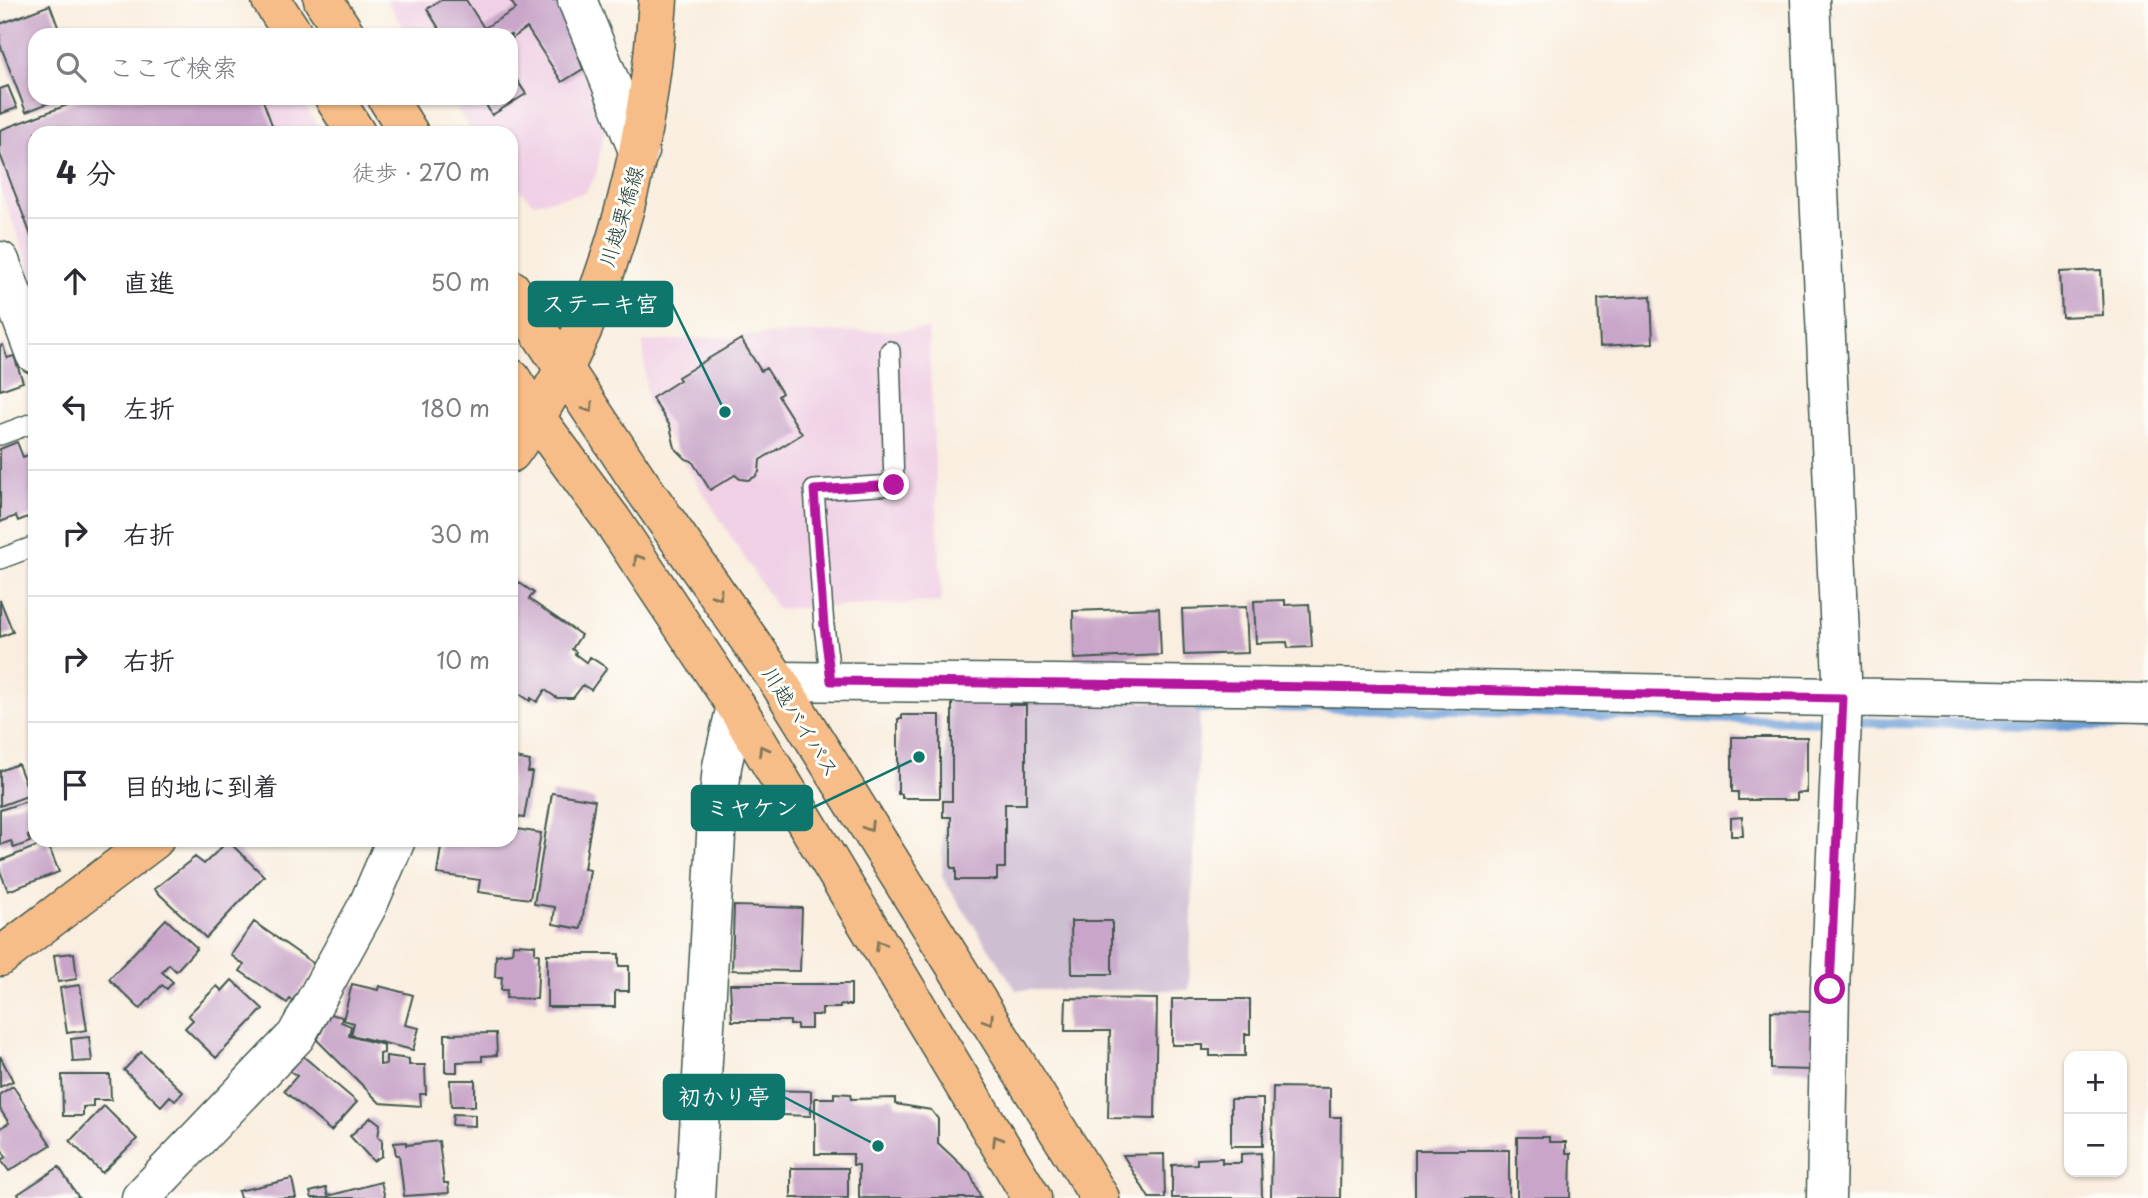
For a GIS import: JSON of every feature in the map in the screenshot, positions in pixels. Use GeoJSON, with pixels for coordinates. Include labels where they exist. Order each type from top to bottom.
{"type":"FeatureCollection","features":[{"type":"Feature","properties":{"kind":"main road"},"geometry":{"type":"LineString","coordinates":[[271,0],[289,28]]}},
{"type":"Feature","properties":{"kind":"main road"},"geometry":{"type":"LineString","coordinates":[[323,0],[341,28]]}},
{"type":"Feature","properties":{"kind":"main road","name":"川越栗橋線"},"geometry":{"type":"LineString","coordinates":[[518,444],[537,419],[564,370],[616,240],[639,153],[650,88],[657,0]]}},
{"type":"Feature","properties":{"kind":"main road"},"geometry":{"type":"LineString","coordinates":[[338,105],[352,126]]}},
{"type":"Feature","properties":{"kind":"main road"},"geometry":{"type":"LineString","coordinates":[[392,105],[405,126]]}},
{"type":"Feature","properties":{"kind":"main road","name":"川越バイパス"},"geometry":{"type":"LineString","coordinates":[[518,300],[639,482],[778,681],[1100,1198]]}},
{"type":"Feature","properties":{"kind":"main road"},"geometry":{"type":"LineString","coordinates":[[518,389],[612,520],[736,706],[1032,1198]]}},
{"type":"Feature","properties":{"kind":"main road"},"geometry":{"type":"LineString","coordinates":[[2,947],[144,847]]}},
{"type":"Feature","properties":{"kind":"street"},"geometry":{"type":"LineString","coordinates":[[577,0],[639,153]]}},
{"type":"Feature","properties":{"kind":"street"},"geometry":{"type":"LineString","coordinates":[[1810,0],[1843,698],[1830,989],[1826,1198]]}},
{"type":"Feature","properties":{"kind":"street"},"geometry":{"type":"LineString","coordinates":[[3,276],[28,337]]}},
{"type":"Feature","properties":{"kind":"street"},"geometry":{"type":"LineString","coordinates":[[778,681],[1333,687],[2148,703]]}},
{"type":"Feature","properties":{"kind":"street"},"geometry":{"type":"LineString","coordinates":[[695,1198],[717,819],[722,766],[736,706]]}},
{"type":"Feature","properties":{"kind":"street"},"geometry":{"type":"LineString","coordinates":[[141,1198],[296,1036],[368,905],[393,847]]}},
{"type":"Feature","properties":{"kind":"lane"},"geometry":{"type":"LineString","coordinates":[[831,681],[814,490],[894,485],[890,351]]}},
{"type":"Feature","properties":{"kind":"lane"},"geometry":{"type":"LineString","coordinates":[[0,435],[28,425]]}},
{"type":"Feature","properties":{"kind":"lane"},"geometry":{"type":"LineString","coordinates":[[0,559],[28,549]]}},
{"type":"Feature","properties":{"kind":"shaded area"},"geometry":{"type":"Polygon","coordinates":[[[386,0],[563,0],[606,120],[596,175],[585,193],[533,203],[518,188],[518,126],[468,126],[455,105],[518,105],[518,28],[404,28],[386,0]]]}},
{"type":"Feature","properties":{"kind":"shaded area"},"geometry":{"type":"Polygon","coordinates":[[[62,105],[305,105],[318,126],[28,126],[28,265],[0,187],[0,129],[62,105]]]}},
{"type":"Feature","properties":{"kind":"shaded area"},"geometry":{"type":"Polygon","coordinates":[[[928,329],[942,602],[777,609],[647,404],[643,342],[928,329]]]}},
{"type":"Feature","properties":{"kind":"shaded area"},"geometry":{"type":"Polygon","coordinates":[[[947,699],[1200,703],[1189,990],[1016,990],[942,877],[947,699]]]}},
{"type":"Feature","properties":{"kind":"building"},"geometry":{"type":"Polygon","coordinates":[[[441,0],[466,0],[484,28],[439,28],[427,9],[441,0]]]}},
{"type":"Feature","properties":{"kind":"building"},"geometry":{"type":"Polygon","coordinates":[[[510,0],[558,0],[583,69],[562,82],[527,28],[518,34],[518,28],[484,28],[516,9],[510,0]]]}},
{"type":"Feature","properties":{"kind":"building"},"geometry":{"type":"Polygon","coordinates":[[[50,5],[58,28],[28,28],[28,105],[44,105],[26,112],[0,44],[0,24],[50,5]]]}},
{"type":"Feature","properties":{"kind":"building"},"geometry":{"type":"Polygon","coordinates":[[[518,82],[526,94],[518,99],[518,82]]]}},
{"type":"Feature","properties":{"kind":"building"},"geometry":{"type":"Polygon","coordinates":[[[8,86],[17,108],[0,114],[0,89],[8,86]]]}},
{"type":"Feature","properties":{"kind":"building"},"geometry":{"type":"Polygon","coordinates":[[[67,105],[265,105],[272,126],[28,126],[28,228],[0,154],[0,130],[67,105]]]}},
{"type":"Feature","properties":{"kind":"building"},"geometry":{"type":"Polygon","coordinates":[[[486,105],[508,105],[492,115],[486,105]]]}},
{"type":"Feature","properties":{"kind":"building"},"geometry":{"type":"Polygon","coordinates":[[[2101,270],[2103,315],[2062,317],[2060,272],[2101,270]]]}},
{"type":"Feature","properties":{"kind":"building"},"geometry":{"type":"Polygon","coordinates":[[[1651,296],[1653,343],[1600,346],[1598,299],[1651,296]]]}},
{"type":"Feature","properties":{"kind":"building"},"geometry":{"type":"Polygon","coordinates":[[[741,339],[761,371],[766,368],[782,393],[778,396],[802,434],[760,460],[759,472],[755,477],[748,480],[735,475],[710,490],[692,461],[675,448],[670,426],[652,398],[680,380],[678,377],[741,339]]]}},
{"type":"Feature","properties":{"kind":"building"},"geometry":{"type":"Polygon","coordinates":[[[3,345],[7,358],[14,356],[23,382],[0,390],[0,346],[3,345]]]}},
{"type":"Feature","properties":{"kind":"building"},"geometry":{"type":"Polygon","coordinates":[[[17,442],[23,457],[28,455],[28,517],[18,521],[16,516],[0,522],[0,449],[17,442]]]}},
{"type":"Feature","properties":{"kind":"building"},"geometry":{"type":"Polygon","coordinates":[[[518,582],[534,593],[529,599],[581,635],[572,649],[575,654],[587,663],[590,657],[607,668],[591,690],[583,685],[573,698],[557,698],[545,690],[537,702],[531,698],[530,701],[518,693],[518,582]]]}},
{"type":"Feature","properties":{"kind":"building"},"geometry":{"type":"Polygon","coordinates":[[[0,600],[13,632],[0,637],[0,600]]]}},
{"type":"Feature","properties":{"kind":"building"},"geometry":{"type":"Polygon","coordinates":[[[1285,600],[1285,605],[1309,604],[1312,647],[1288,648],[1287,642],[1256,643],[1254,601],[1285,600]]]}},
{"type":"Feature","properties":{"kind":"building"},"geometry":{"type":"Polygon","coordinates":[[[1246,607],[1248,653],[1184,655],[1182,609],[1246,607]]]}},
{"type":"Feature","properties":{"kind":"building"},"geometry":{"type":"Polygon","coordinates":[[[1159,608],[1161,655],[1074,659],[1073,611],[1159,608]]]}},
{"type":"Feature","properties":{"kind":"building"},"geometry":{"type":"Polygon","coordinates":[[[1009,701],[1009,705],[1026,705],[1026,804],[1005,804],[1005,868],[997,868],[997,880],[956,880],[956,868],[951,868],[951,817],[943,817],[943,801],[952,801],[952,702],[1009,701]]]}},
{"type":"Feature","properties":{"kind":"building"},"geometry":{"type":"Polygon","coordinates":[[[902,715],[940,715],[940,798],[902,798],[902,794],[898,794],[898,719],[902,719],[902,715]]]}},
{"type":"Feature","properties":{"kind":"building"},"geometry":{"type":"Polygon","coordinates":[[[1732,737],[1807,737],[1807,793],[1797,793],[1797,800],[1738,800],[1738,792],[1732,792],[1732,737]]]}},
{"type":"Feature","properties":{"kind":"building"},"geometry":{"type":"Polygon","coordinates":[[[518,758],[530,761],[528,772],[532,772],[524,818],[518,817],[518,758]]]}},
{"type":"Feature","properties":{"kind":"building"},"geometry":{"type":"Polygon","coordinates":[[[18,764],[28,796],[0,806],[0,771],[18,764]]]}},
{"type":"Feature","properties":{"kind":"building"},"geometry":{"type":"Polygon","coordinates":[[[552,793],[595,800],[584,869],[590,870],[581,929],[553,924],[555,907],[534,904],[552,793]]]}},
{"type":"Feature","properties":{"kind":"building"},"geometry":{"type":"Polygon","coordinates":[[[28,801],[28,843],[14,848],[11,841],[0,845],[0,810],[28,801]]]}},
{"type":"Feature","properties":{"kind":"building"},"geometry":{"type":"Polygon","coordinates":[[[1742,817],[1743,836],[1731,836],[1731,818],[1742,817]]]}},
{"type":"Feature","properties":{"kind":"building"},"geometry":{"type":"Polygon","coordinates":[[[518,829],[541,833],[530,899],[478,892],[480,880],[437,874],[441,847],[518,847],[518,829]]]}},
{"type":"Feature","properties":{"kind":"building"},"geometry":{"type":"Polygon","coordinates":[[[35,847],[49,847],[59,872],[8,891],[0,871],[0,861],[35,847]]]}},
{"type":"Feature","properties":{"kind":"building"},"geometry":{"type":"Polygon","coordinates":[[[222,847],[234,847],[264,876],[206,938],[154,889],[195,857],[204,864],[222,847]]]}},
{"type":"Feature","properties":{"kind":"building"},"geometry":{"type":"Polygon","coordinates":[[[734,906],[802,908],[800,971],[732,970],[734,906]]]}},
{"type":"Feature","properties":{"kind":"building"},"geometry":{"type":"Polygon","coordinates":[[[166,919],[197,948],[176,971],[169,964],[162,972],[173,982],[167,989],[162,985],[140,1009],[109,979],[166,919]]]}},
{"type":"Feature","properties":{"kind":"building"},"geometry":{"type":"Polygon","coordinates":[[[1071,921],[1112,921],[1112,974],[1072,974],[1071,921]]]}},
{"type":"Feature","properties":{"kind":"building"},"geometry":{"type":"Polygon","coordinates":[[[254,922],[317,966],[292,1001],[290,999],[287,1003],[240,971],[244,965],[231,955],[254,922]]]}},
{"type":"Feature","properties":{"kind":"building"},"geometry":{"type":"Polygon","coordinates":[[[513,944],[535,945],[535,954],[539,954],[537,999],[506,998],[507,990],[501,990],[502,977],[495,977],[496,955],[512,953],[513,944]]]}},
{"type":"Feature","properties":{"kind":"building"},"geometry":{"type":"Polygon","coordinates":[[[74,953],[77,979],[58,982],[54,955],[74,953]]]}},
{"type":"Feature","properties":{"kind":"building"},"geometry":{"type":"Polygon","coordinates":[[[547,954],[619,954],[619,966],[629,966],[629,991],[615,991],[615,1007],[547,1007],[547,954]]]}},
{"type":"Feature","properties":{"kind":"building"},"geometry":{"type":"Polygon","coordinates":[[[232,980],[263,1009],[216,1058],[185,1028],[193,1020],[188,1015],[217,986],[222,991],[232,980]]]}},
{"type":"Feature","properties":{"kind":"building"},"geometry":{"type":"Polygon","coordinates":[[[352,984],[378,990],[379,986],[413,995],[405,1025],[419,1028],[413,1050],[351,1035],[354,1023],[343,1020],[352,984]]]}},
{"type":"Feature","properties":{"kind":"building"},"geometry":{"type":"Polygon","coordinates":[[[730,984],[851,984],[851,1005],[822,1008],[822,1015],[811,1015],[811,1029],[797,1029],[797,1025],[790,1025],[790,1021],[732,1021],[730,984]]]}},
{"type":"Feature","properties":{"kind":"building"},"geometry":{"type":"Polygon","coordinates":[[[80,985],[87,1030],[67,1033],[60,988],[80,985]]]}},
{"type":"Feature","properties":{"kind":"building"},"geometry":{"type":"Polygon","coordinates":[[[1066,998],[1157,999],[1155,1119],[1108,1118],[1110,1031],[1065,1031],[1066,998]]]}},
{"type":"Feature","properties":{"kind":"building"},"geometry":{"type":"Polygon","coordinates":[[[1172,999],[1250,999],[1250,1034],[1245,1034],[1245,1056],[1210,1056],[1210,1050],[1203,1050],[1203,1045],[1172,1045],[1172,999]]]}},
{"type":"Feature","properties":{"kind":"building"},"geometry":{"type":"Polygon","coordinates":[[[1771,1011],[1815,1012],[1814,1070],[1771,1069],[1771,1011]]]}},
{"type":"Feature","properties":{"kind":"building"},"geometry":{"type":"Polygon","coordinates":[[[330,1014],[342,1017],[341,1022],[351,1026],[349,1036],[384,1045],[384,1053],[380,1054],[380,1065],[386,1064],[386,1056],[409,1059],[409,1065],[425,1065],[426,1094],[420,1094],[421,1106],[380,1103],[317,1040],[330,1014]]]}},
{"type":"Feature","properties":{"kind":"building"},"geometry":{"type":"Polygon","coordinates":[[[496,1033],[497,1055],[482,1056],[482,1061],[457,1062],[457,1072],[445,1072],[445,1034],[496,1033]]]}},
{"type":"Feature","properties":{"kind":"building"},"geometry":{"type":"Polygon","coordinates":[[[89,1037],[92,1061],[73,1062],[71,1039],[89,1037]]]}},
{"type":"Feature","properties":{"kind":"building"},"geometry":{"type":"Polygon","coordinates":[[[141,1052],[183,1092],[175,1101],[170,1096],[161,1106],[124,1070],[141,1052]]]}},
{"type":"Feature","properties":{"kind":"building"},"geometry":{"type":"Polygon","coordinates":[[[0,1056],[13,1081],[0,1087],[0,1056]]]}},
{"type":"Feature","properties":{"kind":"building"},"geometry":{"type":"Polygon","coordinates":[[[303,1056],[357,1102],[331,1131],[284,1091],[297,1076],[290,1071],[303,1056]]]}},
{"type":"Feature","properties":{"kind":"building"},"geometry":{"type":"Polygon","coordinates":[[[62,1075],[110,1075],[111,1100],[93,1100],[93,1106],[83,1107],[83,1116],[63,1116],[62,1075]]]}},
{"type":"Feature","properties":{"kind":"building"},"geometry":{"type":"Polygon","coordinates":[[[450,1080],[475,1080],[475,1106],[451,1106],[450,1080]]]}},
{"type":"Feature","properties":{"kind":"building"},"geometry":{"type":"Polygon","coordinates":[[[13,1086],[51,1145],[9,1171],[1,1160],[6,1157],[0,1147],[0,1128],[9,1123],[0,1109],[0,1094],[13,1086]]]}},
{"type":"Feature","properties":{"kind":"building"},"geometry":{"type":"Polygon","coordinates":[[[1273,1087],[1330,1088],[1330,1117],[1341,1117],[1340,1198],[1271,1198],[1273,1087]]]}},
{"type":"Feature","properties":{"kind":"building"},"geometry":{"type":"Polygon","coordinates":[[[751,1090],[811,1091],[811,1116],[751,1114],[751,1090]]]}},
{"type":"Feature","properties":{"kind":"building"},"geometry":{"type":"Polygon","coordinates":[[[834,1093],[850,1094],[851,1099],[895,1098],[895,1104],[931,1110],[938,1119],[938,1143],[970,1173],[981,1198],[859,1198],[859,1165],[853,1165],[853,1154],[815,1154],[815,1098],[834,1098],[834,1093]]]}},
{"type":"Feature","properties":{"kind":"building"},"geometry":{"type":"Polygon","coordinates":[[[1231,1099],[1263,1099],[1263,1146],[1231,1146],[1231,1099]]]}},
{"type":"Feature","properties":{"kind":"building"},"geometry":{"type":"Polygon","coordinates":[[[104,1106],[137,1139],[102,1173],[70,1141],[104,1106]]]}},
{"type":"Feature","properties":{"kind":"building"},"geometry":{"type":"Polygon","coordinates":[[[453,1114],[475,1115],[475,1126],[452,1125],[453,1114]]]}},
{"type":"Feature","properties":{"kind":"building"},"geometry":{"type":"Polygon","coordinates":[[[371,1117],[380,1124],[378,1137],[382,1139],[382,1156],[373,1161],[350,1136],[371,1117]]]}},
{"type":"Feature","properties":{"kind":"building"},"geometry":{"type":"Polygon","coordinates":[[[1517,1137],[1549,1137],[1549,1142],[1566,1142],[1566,1153],[1571,1153],[1570,1198],[1517,1198],[1517,1137]]]}},
{"type":"Feature","properties":{"kind":"building"},"geometry":{"type":"Polygon","coordinates":[[[439,1141],[444,1183],[448,1183],[449,1193],[404,1196],[399,1155],[396,1155],[394,1143],[406,1142],[406,1145],[439,1141]]]}},
{"type":"Feature","properties":{"kind":"building"},"geometry":{"type":"Polygon","coordinates":[[[1415,1150],[1509,1150],[1509,1198],[1415,1198],[1415,1150]]]}},
{"type":"Feature","properties":{"kind":"building"},"geometry":{"type":"Polygon","coordinates":[[[1261,1153],[1262,1198],[1172,1198],[1172,1165],[1197,1164],[1197,1159],[1222,1158],[1222,1163],[1241,1163],[1241,1154],[1261,1153]]]}},
{"type":"Feature","properties":{"kind":"building"},"geometry":{"type":"Polygon","coordinates":[[[1164,1154],[1165,1198],[1149,1198],[1123,1155],[1164,1154]]]}},
{"type":"Feature","properties":{"kind":"building"},"geometry":{"type":"Polygon","coordinates":[[[59,1167],[79,1198],[20,1198],[18,1194],[59,1167]]]}},
{"type":"Feature","properties":{"kind":"building"},"geometry":{"type":"Polygon","coordinates":[[[791,1168],[848,1168],[848,1198],[791,1198],[791,1168]]]}},
{"type":"Feature","properties":{"kind":"building"},"geometry":{"type":"Polygon","coordinates":[[[292,1179],[296,1198],[240,1198],[238,1191],[292,1179]]]}},
{"type":"Feature","properties":{"kind":"building"},"geometry":{"type":"Polygon","coordinates":[[[381,1182],[385,1198],[312,1198],[310,1192],[326,1188],[328,1196],[381,1182]]]}},
{"type":"Feature","properties":{"kind":"waterway"},"geometry":{"type":"LineString","coordinates":[[1199,708],[1317,707],[1889,723],[2148,726]]}},
{"type":"Feature","properties":{"kind":"place","name":"ステーキ宮"},"geometry":{"type":"Point","coordinates":[725,412]}},
{"type":"Feature","properties":{"kind":"place","name":"ミヤケン"},"geometry":{"type":"Point","coordinates":[919,757]}},
{"type":"Feature","properties":{"kind":"place","name":"初かり亭"},"geometry":{"type":"Point","coordinates":[878,1146]}},
{"type":"Feature","properties":{"kind":"route"},"geometry":{"type":"LineString","coordinates":[[894,485],[814,490],[831,681],[1319,687],[1843,698],[1830,989]]}}]}
